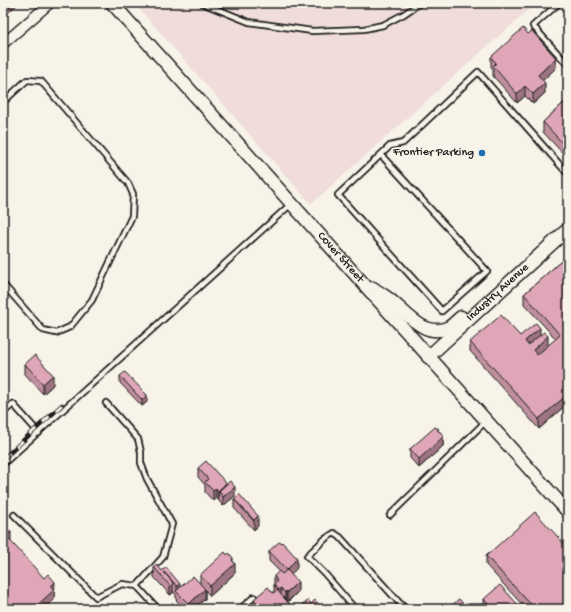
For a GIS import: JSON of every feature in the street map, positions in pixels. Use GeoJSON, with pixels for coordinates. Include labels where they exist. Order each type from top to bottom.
{"type":"FeatureCollection","features":[{"type":"Feature","properties":{"kind":"street"},"geometry":{"type":"LineString","coordinates":[[3,44],[50,3]]}},
{"type":"Feature","properties":{"kind":"street","name":"Cover Street"},"geometry":{"type":"LineString","coordinates":[[112,3],[568,512]]}},
{"type":"Feature","properties":{"kind":"street","name":"Industry Avenue"},"geometry":{"type":"LineString","coordinates":[[428,357],[568,229]]}},
{"type":"Feature","properties":{"kind":"street"},"geometry":{"type":"LineString","coordinates":[[361,280],[389,298],[421,326],[434,330],[449,327],[485,298],[503,289]]}},
{"type":"Feature","properties":{"kind":"lane"},"geometry":{"type":"LineString","coordinates":[[202,3],[249,22],[312,31],[364,29],[383,25],[404,14],[420,3]]}},
{"type":"Feature","properties":{"kind":"lane"},"geometry":{"type":"LineString","coordinates":[[559,3],[533,26],[568,65]]}},
{"type":"Feature","properties":{"kind":"lane"},"geometry":{"type":"LineString","coordinates":[[381,155],[487,271],[442,311],[338,195],[390,146],[403,143],[478,72],[568,174]]}},
{"type":"Feature","properties":{"kind":"lane"},"geometry":{"type":"LineString","coordinates":[[3,102],[27,80],[41,81],[128,183],[133,194],[132,216],[92,300],[70,327],[56,333],[43,330],[3,284]]}},
{"type":"Feature","properties":{"kind":"lane"},"geometry":{"type":"LineString","coordinates":[[3,464],[291,204]]}},
{"type":"Feature","properties":{"kind":"lane"},"geometry":{"type":"LineString","coordinates":[[106,403],[138,439],[141,452],[141,462],[145,474],[172,524],[163,557],[137,586]]}},
{"type":"Feature","properties":{"kind":"lane"},"geometry":{"type":"LineString","coordinates":[[3,413],[13,404],[39,433]]}},
{"type":"Feature","properties":{"kind":"lane"},"geometry":{"type":"LineString","coordinates":[[390,515],[486,421]]}},
{"type":"Feature","properties":{"kind":"lane"},"geometry":{"type":"LineString","coordinates":[[14,515],[96,597],[122,584],[137,586],[158,609]]}},
{"type":"Feature","properties":{"kind":"lane"},"geometry":{"type":"LineString","coordinates":[[355,609],[325,574],[307,556],[325,539],[334,533],[340,537],[405,609]]}},
{"type":"Feature","properties":{"kind":"lane"},"geometry":{"type":"LineString","coordinates":[[240,609],[254,597]]}},
{"type":"Feature","properties":{"kind":"shaded area"},"geometry":{"type":"Polygon","coordinates":[[[134,3],[536,3],[311,204],[134,3]]]}},
{"type":"Feature","properties":{"kind":"building"},"geometry":{"type":"Polygon","coordinates":[[[3,3],[8,3],[3,8],[3,3]]]}},
{"type":"Feature","properties":{"kind":"building"},"geometry":{"type":"Polygon","coordinates":[[[523,28],[528,34],[532,31],[556,58],[538,75],[545,83],[533,94],[525,86],[517,94],[493,66],[496,63],[491,57],[523,28]]]}},
{"type":"Feature","properties":{"kind":"building"},"geometry":{"type":"Polygon","coordinates":[[[568,99],[568,149],[543,122],[568,99]]]}},
{"type":"Feature","properties":{"kind":"building"},"geometry":{"type":"Polygon","coordinates":[[[568,255],[568,394],[539,419],[470,342],[501,315],[520,336],[536,323],[540,328],[525,341],[528,345],[544,332],[548,336],[533,350],[537,355],[560,335],[524,294],[568,255]]]}},
{"type":"Feature","properties":{"kind":"building"},"geometry":{"type":"Polygon","coordinates":[[[35,355],[53,375],[43,384],[25,364],[35,355]]]}},
{"type":"Feature","properties":{"kind":"building"},"geometry":{"type":"Polygon","coordinates":[[[125,372],[147,395],[142,400],[120,376],[125,372]]]}},
{"type":"Feature","properties":{"kind":"building"},"geometry":{"type":"Polygon","coordinates":[[[435,427],[443,434],[443,437],[419,459],[410,449],[435,427]]]}},
{"type":"Feature","properties":{"kind":"building"},"geometry":{"type":"Polygon","coordinates":[[[568,452],[568,463],[563,457],[568,452]]]}},
{"type":"Feature","properties":{"kind":"building"},"geometry":{"type":"Polygon","coordinates":[[[206,461],[226,483],[218,491],[216,488],[213,491],[205,482],[208,479],[198,468],[206,461]]]}},
{"type":"Feature","properties":{"kind":"building"},"geometry":{"type":"Polygon","coordinates":[[[230,481],[235,487],[223,497],[219,491],[230,481]]]}},
{"type":"Feature","properties":{"kind":"building"},"geometry":{"type":"Polygon","coordinates":[[[239,494],[258,516],[254,520],[234,499],[239,494]]]}},
{"type":"Feature","properties":{"kind":"building"},"geometry":{"type":"Polygon","coordinates":[[[535,512],[568,548],[568,609],[535,609],[486,556],[535,512]]]}},
{"type":"Feature","properties":{"kind":"building"},"geometry":{"type":"Polygon","coordinates":[[[3,524],[11,532],[6,536],[44,578],[48,574],[55,582],[51,586],[54,590],[34,608],[35,609],[3,609],[3,524]]]}},
{"type":"Feature","properties":{"kind":"building"},"geometry":{"type":"Polygon","coordinates":[[[279,542],[282,542],[297,558],[287,570],[269,551],[279,542]]]}},
{"type":"Feature","properties":{"kind":"building"},"geometry":{"type":"Polygon","coordinates":[[[225,552],[227,555],[229,553],[235,564],[210,586],[200,575],[225,552]]]}},
{"type":"Feature","properties":{"kind":"building"},"geometry":{"type":"Polygon","coordinates":[[[157,565],[162,571],[166,567],[180,584],[177,586],[164,572],[173,583],[170,586],[154,567],[157,565]]]}},
{"type":"Feature","properties":{"kind":"building"},"geometry":{"type":"Polygon","coordinates":[[[287,570],[298,582],[285,593],[281,588],[278,590],[274,585],[277,581],[274,576],[279,571],[282,574],[287,570]]]}},
{"type":"Feature","properties":{"kind":"building"},"geometry":{"type":"Polygon","coordinates":[[[193,576],[205,589],[189,604],[176,591],[193,576]]]}},
{"type":"Feature","properties":{"kind":"building"},"geometry":{"type":"Polygon","coordinates":[[[500,585],[522,609],[492,609],[484,599],[500,585]]]}},
{"type":"Feature","properties":{"kind":"building"},"geometry":{"type":"Polygon","coordinates":[[[268,587],[273,593],[277,590],[292,607],[289,609],[263,609],[254,599],[268,587]]]}},
{"type":"Feature","properties":{"kind":"building"},"geometry":{"type":"Polygon","coordinates":[[[459,599],[468,609],[448,609],[459,599]]]}},
{"type":"Feature","properties":{"kind":"building"},"geometry":{"type":"Polygon","coordinates":[[[308,600],[311,604],[315,600],[323,609],[303,609],[301,607],[308,600]]]}},
{"type":"Feature","properties":{"kind":"railway"},"geometry":{"type":"LineString","coordinates":[[3,459],[62,405]]}},
{"type":"Feature","properties":{"kind":"place","name":"Frontier Parking"},"geometry":{"type":"Point","coordinates":[482,153]}}]}
